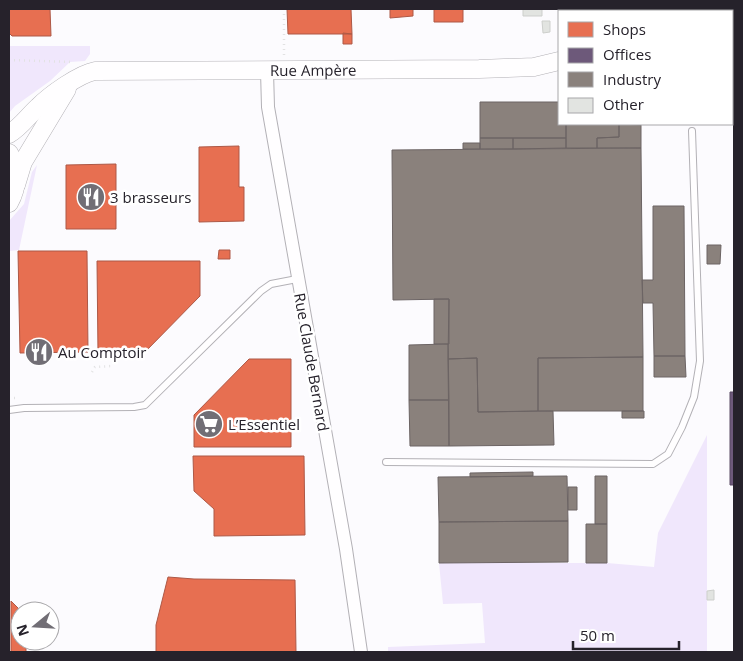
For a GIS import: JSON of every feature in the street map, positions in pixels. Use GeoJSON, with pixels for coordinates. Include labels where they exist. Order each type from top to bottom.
{"type":"FeatureCollection","features":[{"type":"Feature","properties":{"kind":"street","name":"Rue Ampère"},"geometry":{"type":"LineString","coordinates":[[9,134],[38,107],[82,75],[95,72],[479,69],[534,67],[558,61]]}},
{"type":"Feature","properties":{"kind":"street","name":"Rue Claude Bernard"},"geometry":{"type":"LineString","coordinates":[[267,71],[268,107],[346,549],[361,652]]}},
{"type":"Feature","properties":{"kind":"street"},"geometry":{"type":"LineString","coordinates":[[9,203],[23,162],[71,83]]}},
{"type":"Feature","properties":{"kind":"street"},"geometry":{"type":"LineString","coordinates":[[9,153],[15,168],[16,185]]}},
{"type":"Feature","properties":{"kind":"lane"},"geometry":{"type":"LineString","coordinates":[[386,462],[653,464],[668,454],[682,427],[694,397],[700,361],[692,131]]}},
{"type":"Feature","properties":{"kind":"lane"},"geometry":{"type":"LineString","coordinates":[[9,410],[24,408],[134,407],[145,405],[260,291],[271,284],[298,279]]}},
{"type":"Feature","properties":{"kind":"path"},"geometry":{"type":"LineString","coordinates":[[284,9],[284,60]]}},
{"type":"Feature","properties":{"kind":"path"},"geometry":{"type":"LineString","coordinates":[[9,60],[78,62]]}},
{"type":"Feature","properties":{"kind":"path"},"geometry":{"type":"LineString","coordinates":[[92,372],[95,367],[112,366]]}},
{"type":"Feature","properties":{"kind":"shaded area"},"geometry":{"type":"Polygon","coordinates":[[[9,46],[90,46],[90,54],[85,61],[70,62],[50,81],[15,106],[9,113],[9,46]]]}},
{"type":"Feature","properties":{"kind":"shaded area"},"geometry":{"type":"Polygon","coordinates":[[[37,165],[19,250],[9,251],[9,221],[24,204],[32,172],[37,165]]]}},
{"type":"Feature","properties":{"kind":"shaded area"},"geometry":{"type":"Polygon","coordinates":[[[707,435],[707,652],[388,652],[388,647],[485,643],[482,603],[443,604],[439,563],[607,563],[654,567],[658,533],[707,435]]]}},
{"type":"Feature","properties":{"kind":"building: Shops"},"geometry":{"type":"Polygon","coordinates":[[[9,9],[50,9],[51,36],[12,36],[9,33],[9,9]]]}},
{"type":"Feature","properties":{"kind":"building: Shops"},"geometry":{"type":"Polygon","coordinates":[[[287,9],[351,9],[352,34],[288,34],[287,9]]]}},
{"type":"Feature","properties":{"kind":"building: Shops"},"geometry":{"type":"Polygon","coordinates":[[[390,9],[413,9],[413,16],[390,18],[390,9]]]}},
{"type":"Feature","properties":{"kind":"building: Shops"},"geometry":{"type":"Polygon","coordinates":[[[434,9],[463,9],[463,22],[434,22],[434,9]]]}},
{"type":"Feature","properties":{"kind":"building: Shops"},"geometry":{"type":"Polygon","coordinates":[[[343,33],[352,34],[352,44],[343,44],[343,33]]]}},
{"type":"Feature","properties":{"kind":"building: Shops"},"geometry":{"type":"Polygon","coordinates":[[[239,146],[239,187],[244,187],[244,221],[199,222],[199,147],[239,146]]]}},
{"type":"Feature","properties":{"kind":"building: Shops","name":"3 brasseurs"},"geometry":{"type":"Polygon","coordinates":[[[116,164],[116,229],[66,229],[66,165],[116,164]]]}},
{"type":"Feature","properties":{"kind":"building: Shops"},"geometry":{"type":"Polygon","coordinates":[[[219,250],[230,250],[230,259],[218,259],[219,250]]]}},
{"type":"Feature","properties":{"kind":"building: Shops"},"geometry":{"type":"Polygon","coordinates":[[[18,251],[87,251],[88,352],[20,353],[18,251]]]}},
{"type":"Feature","properties":{"kind":"building: Shops"},"geometry":{"type":"Polygon","coordinates":[[[97,261],[200,261],[200,296],[144,353],[98,353],[97,261]]]}},
{"type":"Feature","properties":{"kind":"building: Shops"},"geometry":{"type":"Polygon","coordinates":[[[249,359],[291,359],[291,447],[194,447],[194,415],[249,359]]]}},
{"type":"Feature","properties":{"kind":"building: Shops"},"geometry":{"type":"Polygon","coordinates":[[[193,456],[304,456],[305,535],[214,536],[214,509],[194,491],[193,456]]]}},
{"type":"Feature","properties":{"kind":"building: Shops"},"geometry":{"type":"Polygon","coordinates":[[[168,577],[295,580],[296,652],[156,652],[156,625],[168,577]]]}},
{"type":"Feature","properties":{"kind":"building: Offices"},"geometry":{"type":"Polygon","coordinates":[[[730,392],[734,392],[734,485],[730,485],[730,392]]]}},
{"type":"Feature","properties":{"kind":"building: Industry"},"geometry":{"type":"Polygon","coordinates":[[[480,102],[558,102],[558,125],[566,125],[566,138],[480,138],[480,102]]]}},
{"type":"Feature","properties":{"kind":"building: Industry"},"geometry":{"type":"Polygon","coordinates":[[[566,125],[619,125],[619,137],[597,138],[597,148],[566,148],[566,125]]]}},
{"type":"Feature","properties":{"kind":"building: Industry"},"geometry":{"type":"Polygon","coordinates":[[[619,125],[641,125],[641,148],[597,148],[597,138],[619,137],[619,125]]]}},
{"type":"Feature","properties":{"kind":"building: Industry"},"geometry":{"type":"Polygon","coordinates":[[[480,138],[513,138],[513,149],[480,149],[480,138]]]}},
{"type":"Feature","properties":{"kind":"building: Industry"},"geometry":{"type":"Polygon","coordinates":[[[513,138],[566,138],[566,148],[513,149],[513,138]]]}},
{"type":"Feature","properties":{"kind":"building: Industry"},"geometry":{"type":"Polygon","coordinates":[[[463,143],[480,143],[480,149],[463,149],[463,143]]]}},
{"type":"Feature","properties":{"kind":"building: Industry"},"geometry":{"type":"Polygon","coordinates":[[[641,148],[643,357],[538,358],[538,411],[478,412],[477,358],[448,359],[449,299],[393,300],[392,150],[641,148]]]}},
{"type":"Feature","properties":{"kind":"building: Industry"},"geometry":{"type":"Polygon","coordinates":[[[653,206],[684,206],[685,356],[654,356],[653,303],[643,303],[642,280],[653,280],[653,206]]]}},
{"type":"Feature","properties":{"kind":"building: Industry"},"geometry":{"type":"Polygon","coordinates":[[[707,245],[721,245],[720,264],[707,264],[707,245]]]}},
{"type":"Feature","properties":{"kind":"building: Industry"},"geometry":{"type":"Polygon","coordinates":[[[434,299],[449,299],[449,344],[434,344],[434,299]]]}},
{"type":"Feature","properties":{"kind":"building: Industry"},"geometry":{"type":"Polygon","coordinates":[[[448,344],[449,400],[409,400],[409,345],[448,344]]]}},
{"type":"Feature","properties":{"kind":"building: Industry"},"geometry":{"type":"Polygon","coordinates":[[[654,356],[685,356],[686,377],[654,377],[654,356]]]}},
{"type":"Feature","properties":{"kind":"building: Industry"},"geometry":{"type":"Polygon","coordinates":[[[643,357],[643,411],[538,411],[538,358],[643,357]]]}},
{"type":"Feature","properties":{"kind":"building: Industry"},"geometry":{"type":"Polygon","coordinates":[[[477,358],[478,412],[553,411],[554,445],[449,446],[448,359],[477,358]]]}},
{"type":"Feature","properties":{"kind":"building: Industry"},"geometry":{"type":"Polygon","coordinates":[[[409,400],[449,400],[449,446],[410,446],[409,400]]]}},
{"type":"Feature","properties":{"kind":"building: Industry"},"geometry":{"type":"Polygon","coordinates":[[[622,411],[644,411],[644,418],[622,418],[622,411]]]}},
{"type":"Feature","properties":{"kind":"building: Industry"},"geometry":{"type":"Polygon","coordinates":[[[533,472],[533,476],[470,477],[470,473],[533,472]]]}},
{"type":"Feature","properties":{"kind":"building: Industry"},"geometry":{"type":"Polygon","coordinates":[[[567,476],[568,521],[439,522],[438,477],[567,476]]]}},
{"type":"Feature","properties":{"kind":"building: Industry"},"geometry":{"type":"Polygon","coordinates":[[[595,476],[607,476],[607,524],[595,524],[595,476]]]}},
{"type":"Feature","properties":{"kind":"building: Industry"},"geometry":{"type":"Polygon","coordinates":[[[568,487],[577,487],[577,510],[568,510],[568,487]]]}},
{"type":"Feature","properties":{"kind":"building: Industry"},"geometry":{"type":"Polygon","coordinates":[[[568,521],[568,562],[439,563],[439,522],[568,521]]]}},
{"type":"Feature","properties":{"kind":"building: Industry"},"geometry":{"type":"Polygon","coordinates":[[[586,524],[607,524],[607,563],[586,563],[586,524]]]}},
{"type":"Feature","properties":{"kind":"building: Other"},"geometry":{"type":"Polygon","coordinates":[[[523,9],[542,9],[542,16],[523,16],[523,9]]]}},
{"type":"Feature","properties":{"kind":"building: Other"},"geometry":{"type":"Polygon","coordinates":[[[542,21],[550,21],[550,32],[543,33],[542,21]]]}},
{"type":"Feature","properties":{"kind":"building: Other"},"geometry":{"type":"Polygon","coordinates":[[[714,590],[714,600],[707,600],[707,591],[714,590]]]}},
{"type":"Feature","properties":{"kind":"place","name":"3 brasseurs"},"geometry":{"type":"Point","coordinates":[91,197]}},
{"type":"Feature","properties":{"kind":"place","name":"Au Comptoir"},"geometry":{"type":"Point","coordinates":[39,352]}},
{"type":"Feature","properties":{"kind":"place","name":"L’Essentiel"},"geometry":{"type":"Point","coordinates":[209,424]}}]}
